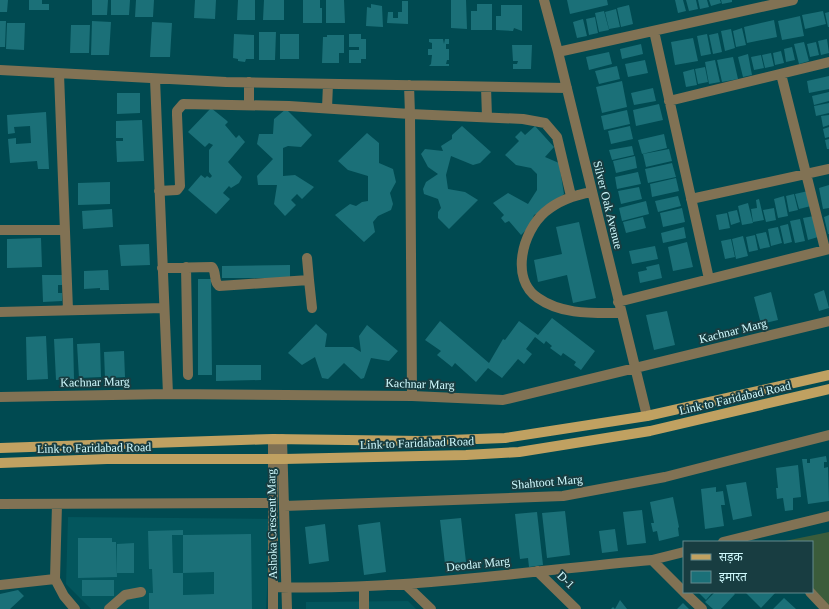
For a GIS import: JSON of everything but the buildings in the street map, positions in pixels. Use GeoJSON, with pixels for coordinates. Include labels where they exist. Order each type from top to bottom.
{"type":"FeatureCollection","features":[{"type":"Feature","properties":{"kind":"main road","name":"Link to Faridabad Road"},"geometry":{"type":"LineString","coordinates":[[0,448],[277,439],[421,441],[505,438],[647,416],[829,375]]}},
{"type":"Feature","properties":{"kind":"main road","name":"Link to Faridabad Road"},"geometry":{"type":"LineString","coordinates":[[0,463],[107,459],[278,459],[466,455],[519,452],[650,431],[829,389]]}},
{"type":"Feature","properties":{"kind":"street","name":"Silver Oak Avenue"},"geometry":{"type":"LineString","coordinates":[[544,0],[647,416]]}},
{"type":"Feature","properties":{"kind":"street"},"geometry":{"type":"LineString","coordinates":[[558,52],[792,0]]}},
{"type":"Feature","properties":{"kind":"street"},"geometry":{"type":"LineString","coordinates":[[654,31],[709,279]]}},
{"type":"Feature","properties":{"kind":"street"},"geometry":{"type":"LineString","coordinates":[[669,101],[829,62]]}},
{"type":"Feature","properties":{"kind":"street"},"geometry":{"type":"LineString","coordinates":[[0,70],[155,79],[249,82],[567,88]]}},
{"type":"Feature","properties":{"kind":"street"},"geometry":{"type":"LineString","coordinates":[[59,74],[68,310]]}},
{"type":"Feature","properties":{"kind":"street"},"geometry":{"type":"LineString","coordinates":[[618,302],[827,249],[806,174],[781,74]]}},
{"type":"Feature","properties":{"kind":"street"},"geometry":{"type":"LineString","coordinates":[[155,79],[168,394]]}},
{"type":"Feature","properties":{"kind":"street"},"geometry":{"type":"LineString","coordinates":[[249,82],[249,105]]}},
{"type":"Feature","properties":{"kind":"street"},"geometry":{"type":"LineString","coordinates":[[327,108],[328,84]]}},
{"type":"Feature","properties":{"kind":"street"},"geometry":{"type":"LineString","coordinates":[[409,85],[412,396]]}},
{"type":"Feature","properties":{"kind":"street"},"geometry":{"type":"LineString","coordinates":[[486,87],[488,117]]}},
{"type":"Feature","properties":{"kind":"street"},"geometry":{"type":"LineString","coordinates":[[159,191],[177,190],[180,186],[177,115],[180,107],[188,104],[327,108],[410,114],[523,119],[549,125],[557,136],[570,196]]}},
{"type":"Feature","properties":{"kind":"street"},"geometry":{"type":"LineString","coordinates":[[691,199],[829,169]]}},
{"type":"Feature","properties":{"kind":"street"},"geometry":{"type":"LineString","coordinates":[[592,192],[570,196],[545,212],[537,220],[525,243],[522,261],[524,284],[537,298],[560,308],[587,313],[621,313]]}},
{"type":"Feature","properties":{"kind":"street"},"geometry":{"type":"LineString","coordinates":[[0,230],[64,230]]}},
{"type":"Feature","properties":{"kind":"street"},"geometry":{"type":"LineString","coordinates":[[307,258],[312,308]]}},
{"type":"Feature","properties":{"kind":"street"},"geometry":{"type":"LineString","coordinates":[[186,267],[188,375]]}},
{"type":"Feature","properties":{"kind":"street"},"geometry":{"type":"LineString","coordinates":[[162,268],[212,267],[216,282],[219,286],[309,280]]}},
{"type":"Feature","properties":{"kind":"street"},"geometry":{"type":"LineString","coordinates":[[0,312],[164,308]]}},
{"type":"Feature","properties":{"kind":"street","name":"Kachnar Marg"},"geometry":{"type":"LineString","coordinates":[[0,397],[168,394],[412,396],[503,400],[829,321]]}},
{"type":"Feature","properties":{"kind":"street","name":"Shahtoot Marg"},"geometry":{"type":"LineString","coordinates":[[284,506],[563,496],[665,477],[829,435]]}},
{"type":"Feature","properties":{"kind":"street"},"geometry":{"type":"LineString","coordinates":[[273,609],[273,503],[278,459],[277,439]]}},
{"type":"Feature","properties":{"kind":"street","name":"Ashoka Crescent Marg"},"geometry":{"type":"LineString","coordinates":[[278,459],[284,506],[287,609]]}},
{"type":"Feature","properties":{"kind":"street"},"geometry":{"type":"LineString","coordinates":[[0,504],[68,505],[273,503]]}},
{"type":"Feature","properties":{"kind":"street"},"geometry":{"type":"LineString","coordinates":[[57,504],[56,579],[64,596],[75,609]]}},
{"type":"Feature","properties":{"kind":"street"},"geometry":{"type":"LineString","coordinates":[[727,541],[829,516]]}},
{"type":"Feature","properties":{"kind":"street"},"geometry":{"type":"LineString","coordinates":[[754,534],[761,541]]}},
{"type":"Feature","properties":{"kind":"street","name":"Deodar Marg"},"geometry":{"type":"LineString","coordinates":[[273,587],[364,587],[406,585],[537,570],[652,560],[683,552]]}},
{"type":"Feature","properties":{"kind":"street"},"geometry":{"type":"LineString","coordinates":[[652,560],[683,591]]}},
{"type":"Feature","properties":{"kind":"street","name":"D-1"},"geometry":{"type":"LineString","coordinates":[[537,570],[576,609]]}},
{"type":"Feature","properties":{"kind":"street"},"geometry":{"type":"LineString","coordinates":[[0,585],[56,579]]}},
{"type":"Feature","properties":{"kind":"street"},"geometry":{"type":"LineString","coordinates":[[406,585],[431,609]]}},
{"type":"Feature","properties":{"kind":"street"},"geometry":{"type":"LineString","coordinates":[[364,587],[364,609]]}},
{"type":"Feature","properties":{"kind":"street"},"geometry":{"type":"LineString","coordinates":[[685,593],[702,609]]}},
{"type":"Feature","properties":{"kind":"street"},"geometry":{"type":"LineString","coordinates":[[811,593],[826,609]]}},
{"type":"Feature","properties":{"kind":"street"},"geometry":{"type":"LineString","coordinates":[[109,609],[125,595],[142,594],[130,598],[117,609]]}},
{"type":"Feature","properties":{"kind":"shaded area"},"geometry":{"type":"Polygon","coordinates":[[[68,517],[271,519],[266,609],[91,609],[66,584],[68,517]]]}},
{"type":"Feature","properties":{"kind":"shaded area"},"geometry":{"type":"Polygon","coordinates":[[[408,601],[416,609],[306,609],[306,602],[408,601]]]}},
{"type":"Feature","properties":{"kind":"green space"},"geometry":{"type":"Polygon","coordinates":[[[829,532],[829,609],[813,592],[813,541],[785,541],[829,532]]]}}]}
